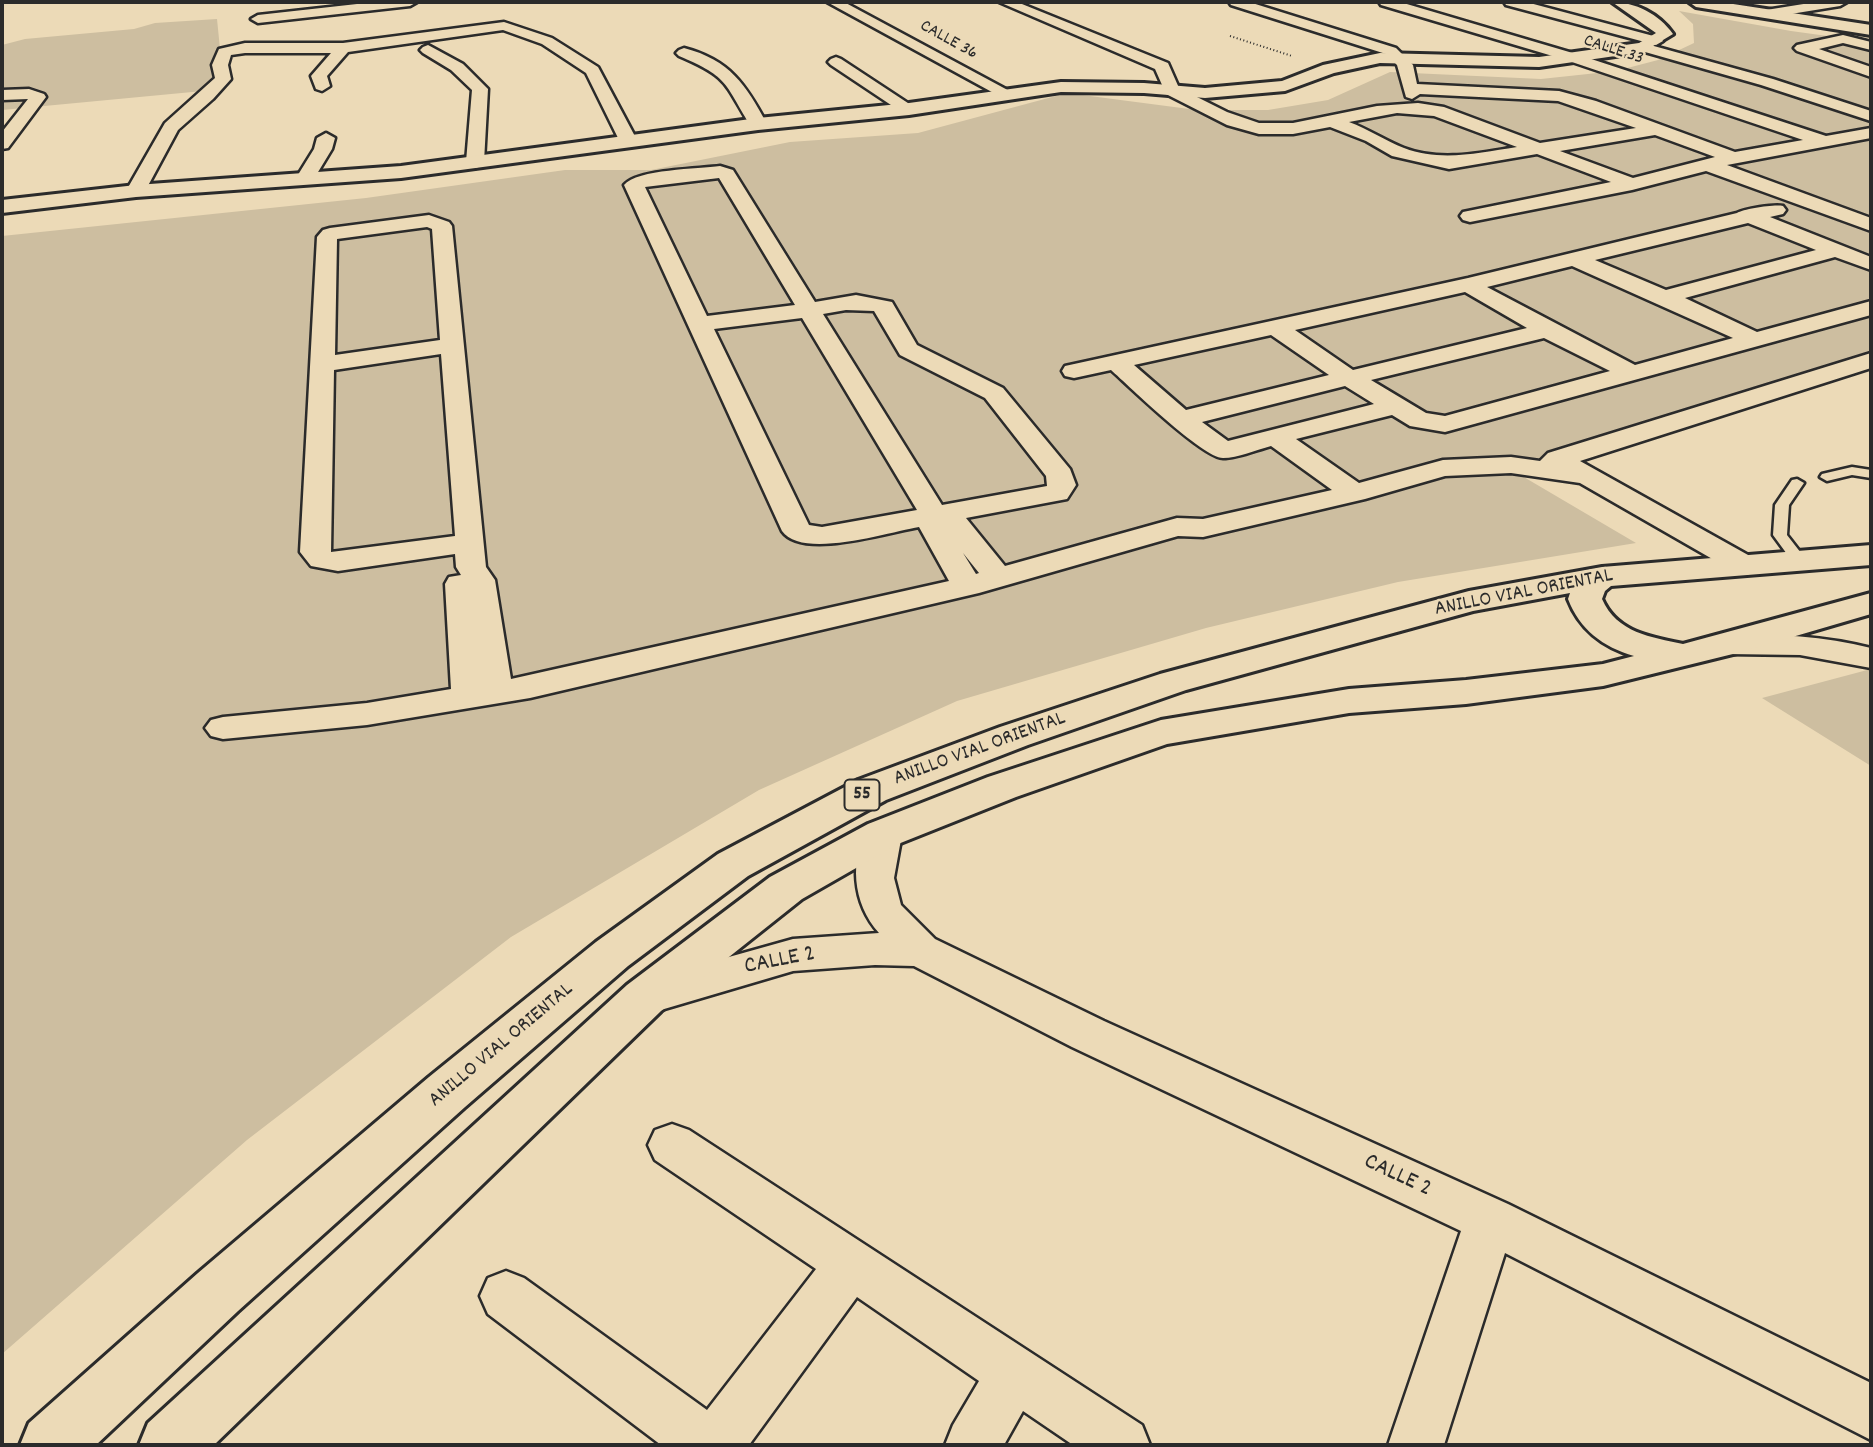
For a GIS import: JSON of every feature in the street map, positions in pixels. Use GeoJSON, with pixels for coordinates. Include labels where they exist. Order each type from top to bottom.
{"type":"FeatureCollection","features":[{"type":"Feature","properties":{"kind":"main road"},"geometry":{"type":"LineString","coordinates":[[2,207],[136,191],[401,172],[758,124],[909,109],[1060,87],[1205,93],[1247,91],[1285,86],[1351,63],[1402,57],[1516,64],[1650,44],[1665,34],[1660,25],[1619,2]]}},
{"type":"Feature","properties":{"kind":"main road"},"geometry":{"type":"LineString","coordinates":[[1696,2],[1871,30]]}},
{"type":"Feature","properties":{"kind":"main road","name":"ANILLO VIAL ORIENTAL"},"geometry":{"type":"LineString","coordinates":[[51,1445],[218,1292],[447,1092],[612,954],[733,865],[872,790],[1014,736],[1160,687],[1469,601],[1602,577],[1871,555]]}},
{"type":"Feature","properties":{"kind":"main road"},"geometry":{"type":"LineString","coordinates":[[1602,577],[1589,586],[1585,599],[1598,622],[1618,636],[1644,647],[1708,650]]}},
{"type":"Feature","properties":{"kind":"main road","name":"ANILLO VIAL ORIENTAL"},"geometry":{"type":"LineString","coordinates":[[170,1445],[644,998],[786,888],[883,834],[1002,786],[1161,733],[1349,701],[1466,692],[1604,675],[1708,650],[1871,603]]}},
{"type":"Feature","properties":{"kind":"street"},"geometry":{"type":"LineString","coordinates":[[258,19],[410,2]]}},
{"type":"Feature","properties":{"kind":"street","name":"CALLE 36"},"geometry":{"type":"LineString","coordinates":[[834,2],[1007,94]]}},
{"type":"Feature","properties":{"kind":"street"},"geometry":{"type":"LineString","coordinates":[[1007,2],[1162,66],[1172,90],[1241,125],[1270,130],[1309,128],[1418,106],[1438,111],[1632,184]]}},
{"type":"Feature","properties":{"kind":"street"},"geometry":{"type":"LineString","coordinates":[[1236,2],[1391,51],[1402,57],[1409,72],[1410,89],[1418,106]]}},
{"type":"Feature","properties":{"kind":"street","name":"CALLE 33"},"geometry":{"type":"LineString","coordinates":[[1386,2],[1571,57],[1827,142]]}},
{"type":"Feature","properties":{"kind":"street"},"geometry":{"type":"LineString","coordinates":[[1511,2],[1871,116]]}},
{"type":"Feature","properties":{"kind":"street"},"geometry":{"type":"LineString","coordinates":[[1766,14],[1840,2]]}},
{"type":"Feature","properties":{"kind":"street"},"geometry":{"type":"LineString","coordinates":[[136,191],[171,127],[223,79],[220,65],[224,52],[245,48],[343,48],[498,18],[547,41],[592,70],[629,142]]}},
{"type":"Feature","properties":{"kind":"street"},"geometry":{"type":"LineString","coordinates":[[1871,46],[1843,39],[1802,48],[1871,72]]}},
{"type":"Feature","properties":{"kind":"street"},"geometry":{"type":"LineString","coordinates":[[322,86],[319,76],[343,48]]}},
{"type":"Feature","properties":{"kind":"street"},"geometry":{"type":"LineString","coordinates":[[428,50],[457,66],[480,89],[475,162]]}},
{"type":"Feature","properties":{"kind":"street"},"geometry":{"type":"LineString","coordinates":[[684,53],[716,66],[735,80],[758,124]]}},
{"type":"Feature","properties":{"kind":"street"},"geometry":{"type":"LineString","coordinates":[[836,62],[909,109]]}},
{"type":"Feature","properties":{"kind":"street"},"geometry":{"type":"LineString","coordinates":[[1729,71],[1769,63]]}},
{"type":"Feature","properties":{"kind":"street"},"geometry":{"type":"LineString","coordinates":[[1410,89],[1559,96],[1734,158]]}},
{"type":"Feature","properties":{"kind":"street"},"geometry":{"type":"LineString","coordinates":[[2,95],[29,94],[38,97],[2,144]]}},
{"type":"Feature","properties":{"kind":"street"},"geometry":{"type":"LineString","coordinates":[[1334,122],[1372,137],[1398,152],[1449,163],[1656,130]]}},
{"type":"Feature","properties":{"kind":"street"},"geometry":{"type":"LineString","coordinates":[[1470,216],[1632,184],[1734,158],[1871,133]]}},
{"type":"Feature","properties":{"kind":"street"},"geometry":{"type":"LineString","coordinates":[[304,178],[323,149],[326,138]]}},
{"type":"Feature","properties":{"kind":"street"},"geometry":{"type":"LineString","coordinates":[[1711,166],[1871,225]]}},
{"type":"Feature","properties":{"kind":"street"},"geometry":{"type":"LineString","coordinates":[[700,324],[810,310],[862,302],[884,307],[891,324],[908,350],[994,393],[1060,475],[1062,485],[1057,493],[934,515],[822,536],[813,537],[797,531],[634,188],[643,181],[720,172],[726,174],[810,310],[934,515],[934,531],[983,582]]}},
{"type":"Feature","properties":{"kind":"street"},"geometry":{"type":"LineString","coordinates":[[1074,371],[1468,285],[1746,215],[1776,210]]}},
{"type":"Feature","properties":{"kind":"street"},"geometry":{"type":"LineString","coordinates":[[1746,215],[1871,264]]}},
{"type":"Feature","properties":{"kind":"street"},"geometry":{"type":"LineString","coordinates":[[470,555],[338,562],[322,560],[315,552],[327,237],[342,230],[429,221],[442,226],[470,555],[459,584],[482,693]]}},
{"type":"Feature","properties":{"kind":"street"},"geometry":{"type":"LineString","coordinates":[[1664,297],[1835,251]]}},
{"type":"Feature","properties":{"kind":"street"},"geometry":{"type":"LineString","coordinates":[[1573,259],[1756,340]]}},
{"type":"Feature","properties":{"kind":"street"},"geometry":{"type":"LineString","coordinates":[[1468,285],[1547,330],[1632,373]]}},
{"type":"Feature","properties":{"kind":"street"},"geometry":{"type":"LineString","coordinates":[[1275,327],[1349,378],[1419,421],[1445,424],[1871,308]]}},
{"type":"Feature","properties":{"kind":"street"},"geometry":{"type":"LineString","coordinates":[[1181,419],[1547,330]]}},
{"type":"Feature","properties":{"kind":"street"},"geometry":{"type":"LineString","coordinates":[[323,364],[453,345]]}},
{"type":"Feature","properties":{"kind":"street"},"geometry":{"type":"LineString","coordinates":[[223,728],[367,714],[543,684],[983,582],[1177,527],[1203,528],[1356,483],[1443,468],[1553,464],[1871,360]]}},
{"type":"Feature","properties":{"kind":"street"},"geometry":{"type":"LineString","coordinates":[[1116,362],[1181,419],[1223,450],[1396,406]]}},
{"type":"Feature","properties":{"kind":"street"},"geometry":{"type":"LineString","coordinates":[[1289,434],[1356,483]]}},
{"type":"Feature","properties":{"kind":"street"},"geometry":{"type":"LineString","coordinates":[[1553,464],[1586,475],[1746,566]]}},
{"type":"Feature","properties":{"kind":"street"},"geometry":{"type":"LineString","coordinates":[[1708,650],[1790,642],[1871,658]]}},
{"type":"Feature","properties":{"kind":"street","name":"CALLE 2"},"geometry":{"type":"LineString","coordinates":[[883,834],[874,878],[883,911],[920,950],[1088,1034],[1490,1220],[1871,1412]]}},
{"type":"Feature","properties":{"kind":"street","name":"CALLE 2"},"geometry":{"type":"LineString","coordinates":[[644,998],[793,955],[875,949],[920,950]]}},
{"type":"Feature","properties":{"kind":"street"},"geometry":{"type":"LineString","coordinates":[[673,1144],[1122,1445]]}},
{"type":"Feature","properties":{"kind":"street"},"geometry":{"type":"LineString","coordinates":[[1416,1445],[1490,1220]]}},
{"type":"Feature","properties":{"kind":"street"},"geometry":{"type":"LineString","coordinates":[[715,1445],[851,1265]]}},
{"type":"Feature","properties":{"kind":"street"},"geometry":{"type":"LineString","coordinates":[[506,1296],[707,1445]]}},
{"type":"Feature","properties":{"kind":"street"},"geometry":{"type":"LineString","coordinates":[[973,1445],[1014,1373]]}},
{"type":"Feature","properties":{"kind":"lane"},"geometry":{"type":"LineString","coordinates":[[1827,477],[1852,471],[1871,474]]}},
{"type":"Feature","properties":{"kind":"lane"},"geometry":{"type":"LineString","coordinates":[[1797,483],[1782,505],[1780,535],[1800,562]]}},
{"type":"Feature","properties":{"kind":"path"},"geometry":{"type":"LineString","coordinates":[[1230,36],[1316,63],[1313,68],[1319,74]]}},
{"type":"Feature","properties":{"kind":"shaded area"},"geometry":{"type":"Polygon","coordinates":[[[1679,11],[1871,42],[1871,353],[1517,473],[1636,543],[1398,582],[1206,628],[957,701],[759,790],[511,937],[247,1140],[2,1354],[2,236],[366,198],[565,170],[651,170],[790,142],[918,133],[1067,93],[1197,110],[1268,110],[1328,100],[1390,72],[1541,79],[1616,71],[1658,60],[1694,43],[1693,24],[1679,11]]]}},
{"type":"Feature","properties":{"kind":"shaded area"},"geometry":{"type":"Polygon","coordinates":[[[217,19],[224,89],[2,110],[2,45],[25,39],[134,29],[155,23],[217,19]]]}},
{"type":"Feature","properties":{"kind":"shaded area"},"geometry":{"type":"Polygon","coordinates":[[[1871,669],[1871,766],[1762,698],[1871,669]]]}}]}
